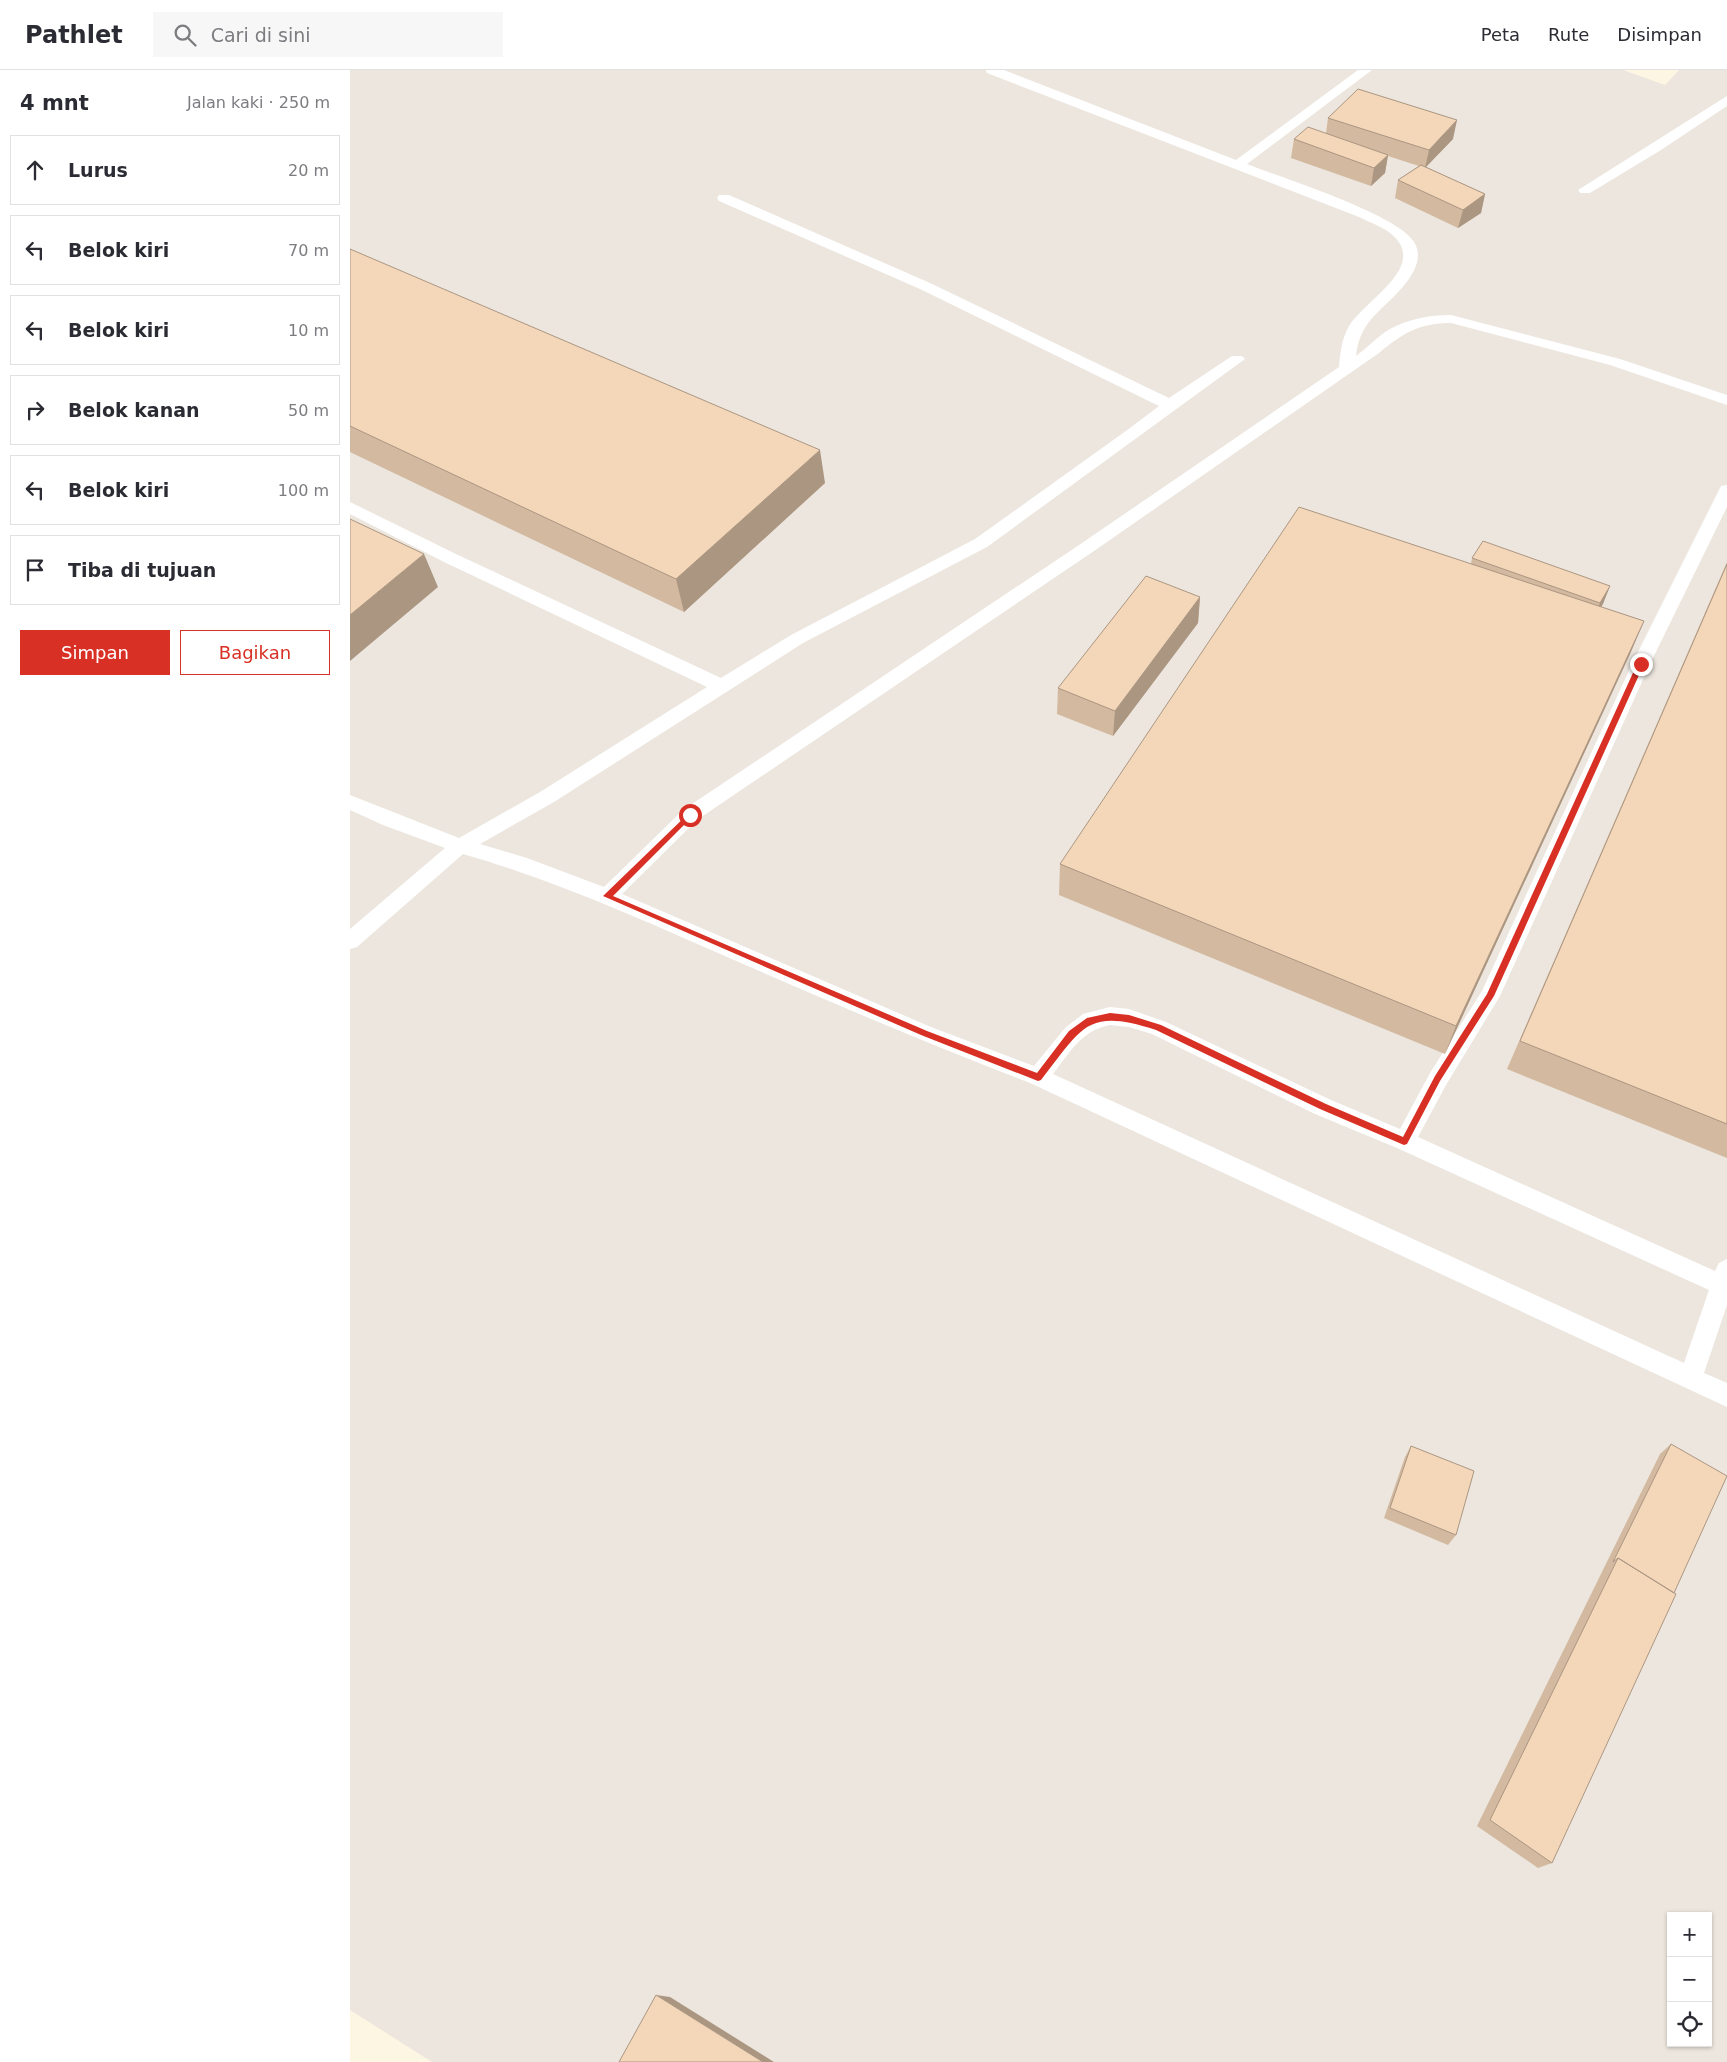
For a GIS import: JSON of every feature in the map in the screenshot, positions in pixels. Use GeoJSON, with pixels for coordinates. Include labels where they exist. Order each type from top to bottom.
{"type":"FeatureCollection","features":[{"type":"Feature","properties":{"kind":"lane"},"geometry":{"type":"LineString","coordinates":[[992,70],[1364,214],[1396,230],[1409,248],[1413,258],[1408,272],[1356,326],[1350,341],[1347,368]]}},
{"type":"Feature","properties":{"kind":"lane"},"geometry":{"type":"LineString","coordinates":[[1237,165],[1366,70]]}},
{"type":"Feature","properties":{"kind":"lane"},"geometry":{"type":"LineString","coordinates":[[1585,190],[1656,147],[1727,100]]}},
{"type":"Feature","properties":{"kind":"lane"},"geometry":{"type":"LineString","coordinates":[[724,198],[925,286],[1170,405]]}},
{"type":"Feature","properties":{"kind":"lane"},"geometry":{"type":"LineString","coordinates":[[607,896],[690,815],[1088,547],[1374,350],[1394,333],[1416,323],[1434,319],[1451,319],[1615,362],[1727,400]]}},
{"type":"Feature","properties":{"kind":"lane"},"geometry":{"type":"LineString","coordinates":[[350,941],[460,846],[547,797],[796,640],[981,543],[1136,432],[1170,405],[1237,359]]}},
{"type":"Feature","properties":{"kind":"lane"},"geometry":{"type":"LineString","coordinates":[[1404,1141],[1438,1079],[1490,996],[1641,664],[1727,490]]}},
{"type":"Feature","properties":{"kind":"lane"},"geometry":{"type":"LineString","coordinates":[[350,507],[450,558],[721,686]]}},
{"type":"Feature","properties":{"kind":"lane"},"geometry":{"type":"LineString","coordinates":[[350,802],[390,820],[460,846],[520,863],[607,896],[924,1033],[1038,1077],[1727,1395]]}},
{"type":"Feature","properties":{"kind":"lane"},"geometry":{"type":"LineString","coordinates":[[1038,1077],[1072,1034],[1090,1020],[1110,1016],[1129,1018],[1159,1028],[1323,1106],[1724,1277],[1691,1377]]}},
{"type":"Feature","properties":{"kind":"shaded area"},"geometry":{"type":"Polygon","coordinates":[[[350,70],[1623,70],[1665,85],[1679,70],[1727,70],[1727,2062],[432,2062],[350,2010],[350,70]]]}},
{"type":"Feature","properties":{"kind":"building"},"geometry":{"type":"Polygon","coordinates":[[[1358,89],[1457,120],[1429,150],[1328,118],[1358,89]]]}},
{"type":"Feature","properties":{"kind":"building"},"geometry":{"type":"Polygon","coordinates":[[[1308,127],[1388,155],[1374,168],[1294,139],[1308,127]]]}},
{"type":"Feature","properties":{"kind":"building"},"geometry":{"type":"Polygon","coordinates":[[[1421,165],[1485,194],[1463,210],[1398,180],[1421,165]]]}},
{"type":"Feature","properties":{"kind":"building"},"geometry":{"type":"Polygon","coordinates":[[[350,249],[820,450],[676,579],[350,426],[350,249]]]}},
{"type":"Feature","properties":{"kind":"building"},"geometry":{"type":"Polygon","coordinates":[[[1299,507],[1644,621],[1456,1026],[1060,864],[1299,507]]]}},
{"type":"Feature","properties":{"kind":"building"},"geometry":{"type":"Polygon","coordinates":[[[350,519],[424,554],[350,615],[350,519]]]}},
{"type":"Feature","properties":{"kind":"building"},"geometry":{"type":"Polygon","coordinates":[[[1483,541],[1610,586],[1600,603],[1472,558],[1483,541]]]}},
{"type":"Feature","properties":{"kind":"building"},"geometry":{"type":"Polygon","coordinates":[[[1727,564],[1727,1124],[1520,1041],[1727,564]]]}},
{"type":"Feature","properties":{"kind":"building"},"geometry":{"type":"Polygon","coordinates":[[[1146,576],[1200,597],[1115,711],[1058,688],[1146,576]]]}},
{"type":"Feature","properties":{"kind":"building"},"geometry":{"type":"Polygon","coordinates":[[[1671,1444],[1727,1476],[1674,1593],[1618,1558],[1613,1562],[1671,1444]]]}},
{"type":"Feature","properties":{"kind":"building"},"geometry":{"type":"Polygon","coordinates":[[[1411,1446],[1474,1471],[1456,1535],[1390,1508],[1411,1446]]]}},
{"type":"Feature","properties":{"kind":"building"},"geometry":{"type":"Polygon","coordinates":[[[1618,1558],[1676,1594],[1552,1863],[1490,1820],[1618,1558]]]}},
{"type":"Feature","properties":{"kind":"building"},"geometry":{"type":"Polygon","coordinates":[[[656,1995],[763,2062],[619,2062],[656,1995]]]}},
{"type":"Feature","properties":{"kind":"route"},"geometry":{"type":"LineString","coordinates":[[690,815],[607,896],[924,1033],[1038,1077],[1072,1034],[1090,1020],[1110,1016],[1129,1018],[1159,1028],[1323,1106],[1404,1141],[1438,1079],[1490,996],[1641,664]]}}]}
